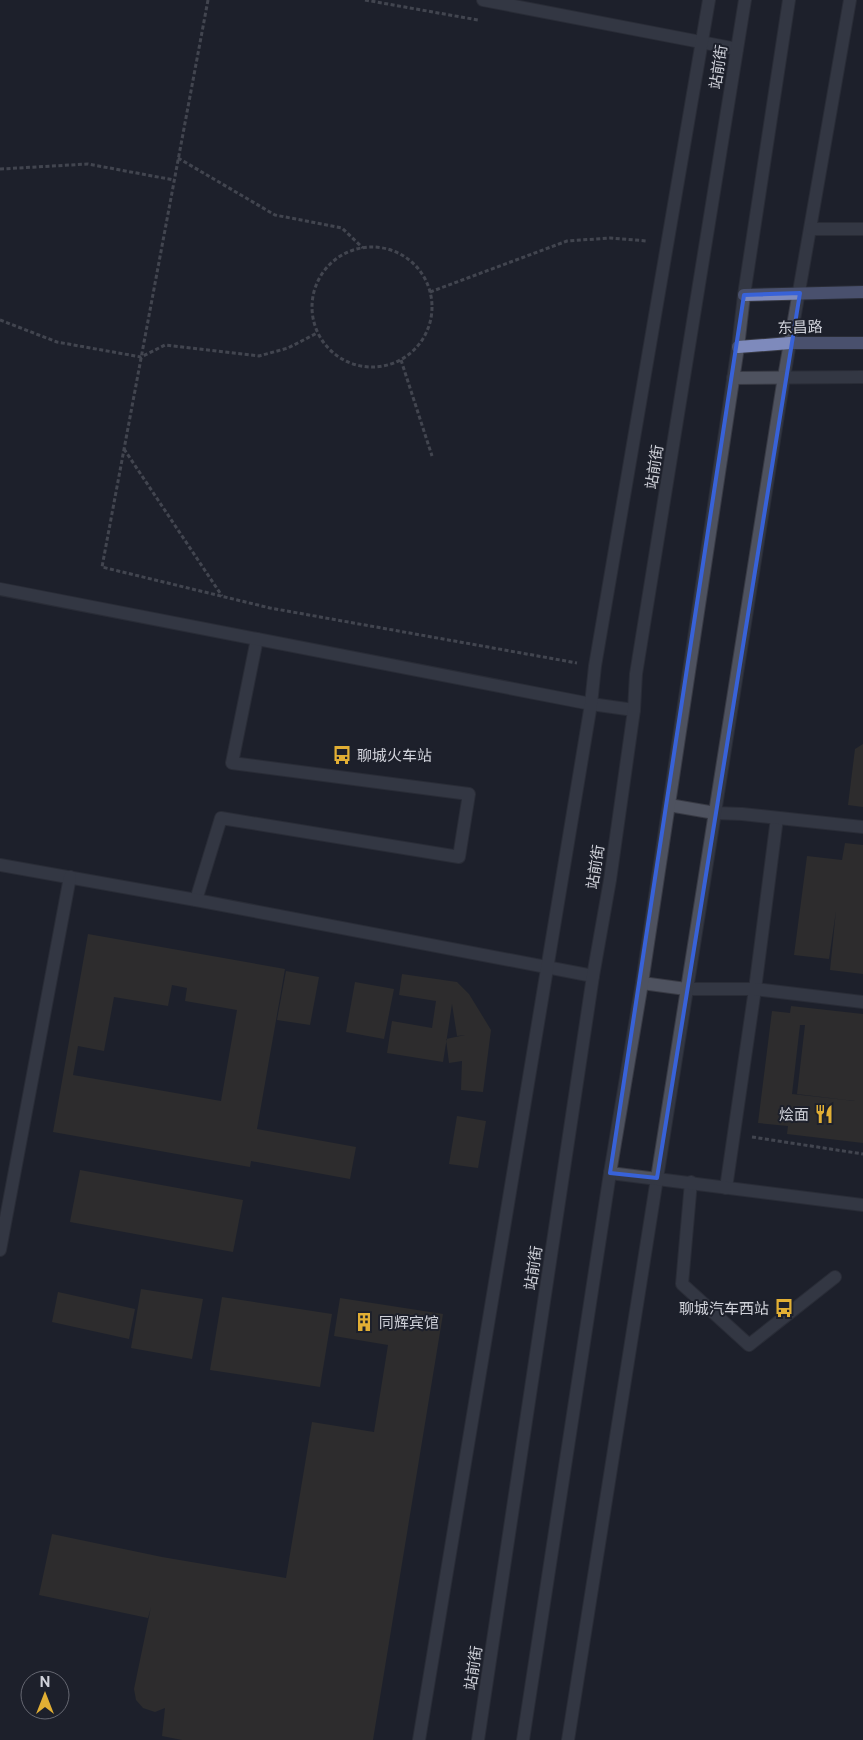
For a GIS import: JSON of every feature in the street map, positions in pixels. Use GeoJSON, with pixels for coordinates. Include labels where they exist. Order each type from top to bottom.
{"type":"FeatureCollection","features":[{"type":"Feature","properties":{"kind":"main road"},"geometry":{"type":"LineString","coordinates":[[744,295],[863,292]]}},
{"type":"Feature","properties":{"kind":"main road","name":"东昌路"},"geometry":{"type":"LineString","coordinates":[[738,347],[790,343],[863,343]]}},
{"type":"Feature","properties":{"kind":"street"},"geometry":{"type":"LineString","coordinates":[[483,0],[737,49]]}},
{"type":"Feature","properties":{"kind":"street"},"geometry":{"type":"LineString","coordinates":[[419,1740],[591,704],[595,666],[709,0]]}},
{"type":"Feature","properties":{"kind":"street","name":"站前街"},"geometry":{"type":"LineString","coordinates":[[478,1740],[593,976],[610,880],[634,710],[636,674],[745,0]]}},
{"type":"Feature","properties":{"kind":"street"},"geometry":{"type":"LineString","coordinates":[[523,1740],[610,1173],[642,983],[789,0]]}},
{"type":"Feature","properties":{"kind":"street"},"geometry":{"type":"LineString","coordinates":[[568,1740],[784,377],[850,0]]}},
{"type":"Feature","properties":{"kind":"street"},"geometry":{"type":"LineString","coordinates":[[811,229],[863,229]]}},
{"type":"Feature","properties":{"kind":"street"},"geometry":{"type":"LineString","coordinates":[[733,378],[863,376]]}},
{"type":"Feature","properties":{"kind":"street"},"geometry":{"type":"LineString","coordinates":[[0,589],[591,704],[634,710]]}},
{"type":"Feature","properties":{"kind":"street"},"geometry":{"type":"LineString","coordinates":[[196,900],[221,818],[459,857],[469,794],[232,763],[257,639]]}},
{"type":"Feature","properties":{"kind":"street"},"geometry":{"type":"LineString","coordinates":[[669,806],[715,813],[863,827]]}},
{"type":"Feature","properties":{"kind":"street"},"geometry":{"type":"LineString","coordinates":[[726,1188],[755,989],[777,818]]}},
{"type":"Feature","properties":{"kind":"street"},"geometry":{"type":"LineString","coordinates":[[0,865],[196,900],[593,976]]}},
{"type":"Feature","properties":{"kind":"street"},"geometry":{"type":"LineString","coordinates":[[0,1250],[70,877]]}},
{"type":"Feature","properties":{"kind":"street"},"geometry":{"type":"LineString","coordinates":[[642,983],[686,989],[755,989],[863,1002]]}},
{"type":"Feature","properties":{"kind":"street"},"geometry":{"type":"LineString","coordinates":[[610,1173],[863,1205]]}},
{"type":"Feature","properties":{"kind":"street"},"geometry":{"type":"LineString","coordinates":[[691,1182],[682,1284],[749,1345],[835,1276]]}},
{"type":"Feature","properties":{"kind":"path"},"geometry":{"type":"LineString","coordinates":[[208,0],[102,568],[270,608],[595,666]]}},
{"type":"Feature","properties":{"kind":"path"},"geometry":{"type":"LineString","coordinates":[[178,158],[275,215],[342,228],[363,249]]}},
{"type":"Feature","properties":{"kind":"path"},"geometry":{"type":"LineString","coordinates":[[0,169],[88,164],[174,180]]}},
{"type":"Feature","properties":{"kind":"path"},"geometry":{"type":"LineString","coordinates":[[430,292],[567,241],[610,238],[668,243]]}},
{"type":"Feature","properties":{"kind":"path"},"geometry":{"type":"LineString","coordinates":[[370,247],[390,250],[408,259],[422,274],[430,292],[432,312],[427,331],[417,348],[401,360],[383,366],[363,367],[344,361],[328,349],[317,333],[312,314],[313,294],[320,276],[333,261],[351,251],[363,249],[370,247]]}},
{"type":"Feature","properties":{"kind":"path"},"geometry":{"type":"LineString","coordinates":[[0,320],[57,342],[141,357],[166,345],[259,356],[288,348],[317,333]]}},
{"type":"Feature","properties":{"kind":"path"},"geometry":{"type":"LineString","coordinates":[[401,360],[432,456]]}},
{"type":"Feature","properties":{"kind":"path"},"geometry":{"type":"LineString","coordinates":[[124,449],[223,596]]}},
{"type":"Feature","properties":{"kind":"path"},"geometry":{"type":"LineString","coordinates":[[734,1134],[863,1154]]}},
{"type":"Feature","properties":{"kind":"highlighted area"},"geometry":{"type":"Polygon","coordinates":[[[800,293],[657,1178],[610,1173],[744,295],[800,293]]]}},
{"type":"Feature","properties":{"kind":"building"},"geometry":{"type":"Polygon","coordinates":[[[863,744],[863,807],[848,805],[855,749],[863,744]]]}},
{"type":"Feature","properties":{"kind":"building"},"geometry":{"type":"Polygon","coordinates":[[[845,843],[863,845],[863,974],[830,970],[836,911],[829,959],[794,955],[807,856],[842,860],[845,843]]]}},
{"type":"Feature","properties":{"kind":"building"},"geometry":{"type":"Polygon","coordinates":[[[88,934],[285,969],[257,1129],[356,1147],[350,1179],[251,1161],[250,1167],[53,1132],[88,934]],[[172,985],[168,1006],[114,997],[104,1051],[78,1046],[73,1075],[221,1101],[237,1010],[185,1001],[187,988],[172,985]]]}},
{"type":"Feature","properties":{"kind":"building"},"geometry":{"type":"Polygon","coordinates":[[[286,971],[319,977],[310,1025],[277,1020],[286,971]]]}},
{"type":"Feature","properties":{"kind":"building"},"geometry":{"type":"Polygon","coordinates":[[[402,974],[457,982],[469,994],[491,1030],[483,1092],[461,1090],[462,1061],[449,1063],[446,1041],[443,1062],[387,1053],[392,1021],[432,1028],[436,1001],[399,995],[402,974]],[[452,1004],[447,1037],[447,1039],[465,1035],[457,1036],[452,1004]]]}},
{"type":"Feature","properties":{"kind":"building"},"geometry":{"type":"Polygon","coordinates":[[[355,982],[394,989],[384,1039],[346,1032],[355,982]]]}},
{"type":"Feature","properties":{"kind":"building"},"geometry":{"type":"Polygon","coordinates":[[[791,1006],[863,1014],[863,1143],[787,1134],[788,1126],[758,1123],[772,1011],[790,1013],[791,1006]],[[800,1025],[792,1094],[855,1101],[797,1094],[805,1025],[800,1025]]]}},
{"type":"Feature","properties":{"kind":"building"},"geometry":{"type":"Polygon","coordinates":[[[457,1116],[486,1121],[478,1168],[449,1164],[457,1116]]]}},
{"type":"Feature","properties":{"kind":"building"},"geometry":{"type":"Polygon","coordinates":[[[80,1170],[243,1200],[233,1252],[70,1222],[80,1170]]]}},
{"type":"Feature","properties":{"kind":"building"},"geometry":{"type":"Polygon","coordinates":[[[141,1289],[203,1299],[192,1359],[131,1348],[141,1289]]]}},
{"type":"Feature","properties":{"kind":"building"},"geometry":{"type":"Polygon","coordinates":[[[58,1292],[135,1309],[129,1339],[52,1322],[58,1292]]]}},
{"type":"Feature","properties":{"kind":"building"},"geometry":{"type":"Polygon","coordinates":[[[222,1297],[332,1314],[320,1387],[210,1370],[222,1297]]]}},
{"type":"Feature","properties":{"kind":"building"},"geometry":{"type":"Polygon","coordinates":[[[340,1298],[443,1314],[373,1740],[182,1740],[162,1736],[165,1708],[155,1712],[143,1708],[136,1700],[134,1689],[151,1607],[148,1618],[39,1595],[52,1534],[162,1557],[286,1578],[312,1422],[374,1432],[388,1345],[334,1336],[340,1298]]]}},
{"type":"Feature","properties":{"kind":"place","name":"聊城火车站"},"geometry":{"type":"Point","coordinates":[342,755]}},
{"type":"Feature","properties":{"kind":"place","name":"烩面"},"geometry":{"type":"Point","coordinates":[824,1114]}},
{"type":"Feature","properties":{"kind":"place","name":"聊城汽车西站"},"geometry":{"type":"Point","coordinates":[784,1308]}},
{"type":"Feature","properties":{"kind":"place","name":"同辉宾馆"},"geometry":{"type":"Point","coordinates":[364,1322]}}]}
